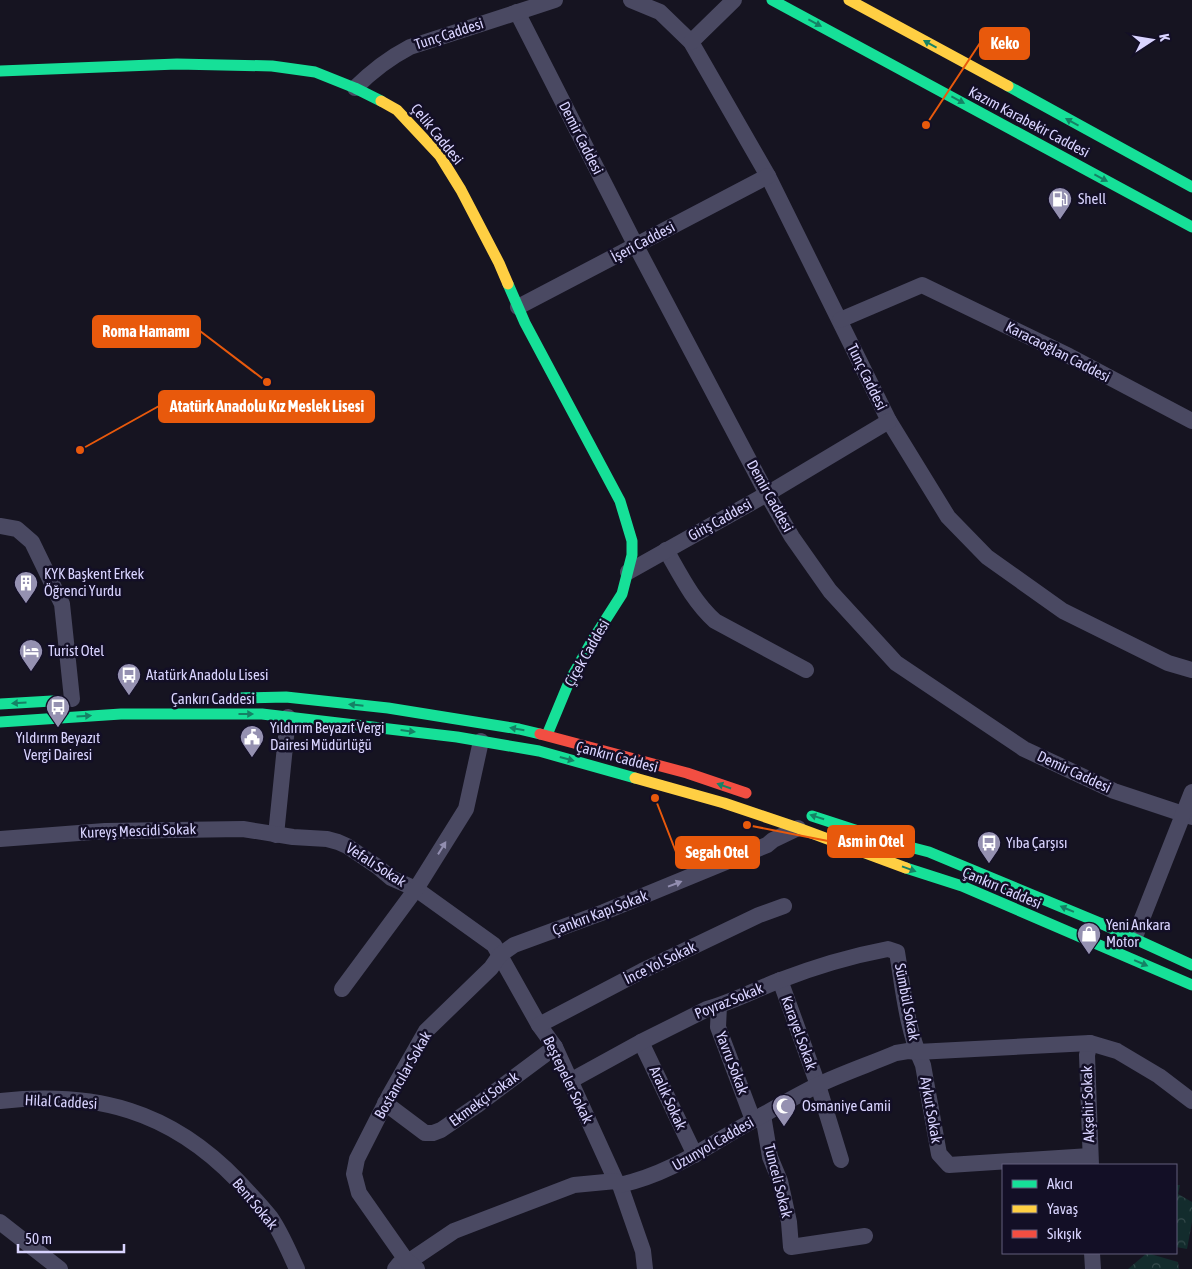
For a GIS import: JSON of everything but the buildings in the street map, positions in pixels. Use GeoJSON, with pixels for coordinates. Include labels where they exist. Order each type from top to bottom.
{"type":"FeatureCollection","features":[{"type":"Feature","properties":{"kind":"main road","name":"Kazım Karabekir Caddesi"},"geometry":{"type":"LineString","coordinates":[[772,0],[1192,227]]}},
{"type":"Feature","properties":{"kind":"main road","name":"Kazım Karabekir Caddesi"},"geometry":{"type":"LineString","coordinates":[[849,0],[1192,187]]}},
{"type":"Feature","properties":{"kind":"main road","name":"Çelik Caddesi"},"geometry":{"type":"LineString","coordinates":[[0,71],[177,64],[272,66],[315,72],[354,88],[397,110],[440,156],[461,190],[499,263],[525,323],[620,502],[632,541],[632,555],[628,572]]}},
{"type":"Feature","properties":{"kind":"main road","name":"Çiçek Caddesi"},"geometry":{"type":"LineString","coordinates":[[547,735],[578,665],[622,594],[628,572]]}},
{"type":"Feature","properties":{"kind":"main road","name":"Çankırı Caddesi"},"geometry":{"type":"LineString","coordinates":[[226,698],[286,697],[388,708],[519,729],[687,773],[761,799]]}},
{"type":"Feature","properties":{"kind":"main road"},"geometry":{"type":"LineString","coordinates":[[0,704],[77,699]]}},
{"type":"Feature","properties":{"kind":"main road","name":"Çankırı Caddesi"},"geometry":{"type":"LineString","coordinates":[[0,722],[121,714],[262,714],[451,736],[539,751],[724,804],[798,828],[913,871],[962,886],[1192,985]]}},
{"type":"Feature","properties":{"kind":"main road","name":"Çankırı Caddesi"},"geometry":{"type":"LineString","coordinates":[[798,811],[898,844],[929,852],[1192,965]]}},
{"type":"Feature","properties":{"kind":"main road"},"geometry":{"type":"LineString","coordinates":[[1162,972],[1192,997]]}},
{"type":"Feature","properties":{"kind":"street","name":"Tunç Caddesi"},"geometry":{"type":"LineString","coordinates":[[354,88],[371,72],[410,47],[555,0]]}},
{"type":"Feature","properties":{"kind":"street","name":"Tunç Caddesi"},"geometry":{"type":"LineString","coordinates":[[631,0],[660,12],[691,42],[768,176],[889,421],[948,517],[987,557],[1063,611],[1168,663],[1192,670]]}},
{"type":"Feature","properties":{"kind":"street"},"geometry":{"type":"LineString","coordinates":[[691,42],[734,0]]}},
{"type":"Feature","properties":{"kind":"street","name":"Demir Caddesi"},"geometry":{"type":"LineString","coordinates":[[517,12],[636,246],[767,494],[792,537],[830,591],[896,663],[1024,749],[1114,791],[1188,816]]}},
{"type":"Feature","properties":{"kind":"street","name":"İşeri Caddesi"},"geometry":{"type":"LineString","coordinates":[[518,307],[768,176]]}},
{"type":"Feature","properties":{"kind":"street","name":"Karacaoğlan Caddesi"},"geometry":{"type":"LineString","coordinates":[[840,320],[922,285],[1069,356],[1192,421]]}},
{"type":"Feature","properties":{"kind":"street","name":"Giriş Caddesi"},"geometry":{"type":"LineString","coordinates":[[628,572],[767,494],[889,421]]}},
{"type":"Feature","properties":{"kind":"street"},"geometry":{"type":"LineString","coordinates":[[0,526],[17,529],[32,542],[62,604],[77,699]]}},
{"type":"Feature","properties":{"kind":"street"},"geometry":{"type":"LineString","coordinates":[[666,550],[693,596],[703,610],[715,621],[806,670]]}},
{"type":"Feature","properties":{"kind":"street"},"geometry":{"type":"LineString","coordinates":[[276,835],[288,717]]}},
{"type":"Feature","properties":{"kind":"street"},"geometry":{"type":"LineString","coordinates":[[342,989],[416,889],[466,809],[481,741]]}},
{"type":"Feature","properties":{"kind":"street"},"geometry":{"type":"LineString","coordinates":[[1134,939],[1188,816],[1192,792]]}},
{"type":"Feature","properties":{"kind":"street","name":"Çankırı Kapı Sokak"},"geometry":{"type":"LineString","coordinates":[[500,955],[514,945],[604,912],[767,845],[798,828]]}},
{"type":"Feature","properties":{"kind":"street","name":"Kureyş Mescidi Sokak"},"geometry":{"type":"LineString","coordinates":[[0,839],[105,831],[242,829],[276,835]]}},
{"type":"Feature","properties":{"kind":"street","name":"Vefalı Sokak"},"geometry":{"type":"LineString","coordinates":[[276,835],[338,842],[378,867],[391,878],[416,889]]}},
{"type":"Feature","properties":{"kind":"street"},"geometry":{"type":"LineString","coordinates":[[416,889],[494,945],[500,955]]}},
{"type":"Feature","properties":{"kind":"street","name":"İnce Yol Sokak"},"geometry":{"type":"LineString","coordinates":[[540,1025],[642,971],[759,915],[784,906]]}},
{"type":"Feature","properties":{"kind":"street","name":"Poyraz Sokak"},"geometry":{"type":"LineString","coordinates":[[570,1081],[686,1018],[780,980],[824,964],[874,952],[888,949],[897,952]]}},
{"type":"Feature","properties":{"kind":"street","name":"Sümbül Sokak"},"geometry":{"type":"LineString","coordinates":[[897,952],[904,997],[917,1052]]}},
{"type":"Feature","properties":{"kind":"street","name":"Beştepeler Sokak"},"geometry":{"type":"LineString","coordinates":[[500,955],[540,1025],[555,1046],[618,1183],[643,1251],[645,1269]]}},
{"type":"Feature","properties":{"kind":"street","name":"Bostancılar Sokak"},"geometry":{"type":"LineString","coordinates":[[406,1266],[359,1193],[354,1174],[358,1159],[385,1103],[426,1031],[491,968],[500,955]]}},
{"type":"Feature","properties":{"kind":"street","name":"Karayel Sokak"},"geometry":{"type":"LineString","coordinates":[[780,980],[818,1085],[841,1160]]}},
{"type":"Feature","properties":{"kind":"street","name":"Yavru Sokak"},"geometry":{"type":"LineString","coordinates":[[719,1006],[718,1027],[758,1118]]}},
{"type":"Feature","properties":{"kind":"street","name":"Aralık Sokak"},"geometry":{"type":"LineString","coordinates":[[641,1042],[695,1155]]}},
{"type":"Feature","properties":{"kind":"street","name":"Uzunyol Caddesi"},"geometry":{"type":"LineString","coordinates":[[406,1266],[414,1258],[454,1231],[574,1184],[618,1183],[640,1180],[670,1168],[818,1085],[896,1053],[1090,1043],[1117,1051],[1159,1076],[1192,1101]]}},
{"type":"Feature","properties":{"kind":"street","name":"Akşehir Sokak"},"geometry":{"type":"LineString","coordinates":[[1090,1043],[1087,1055],[1090,1161]]}},
{"type":"Feature","properties":{"kind":"street","name":"Ekmekçi Sokak"},"geometry":{"type":"LineString","coordinates":[[385,1103],[425,1132],[433,1133],[441,1130],[476,1106],[555,1046]]}},
{"type":"Feature","properties":{"kind":"street","name":"Aykut Sokak"},"geometry":{"type":"LineString","coordinates":[[917,1052],[923,1065],[939,1154],[949,1165],[1090,1161]]}},
{"type":"Feature","properties":{"kind":"street","name":"Hilal Caddesi"},"geometry":{"type":"LineString","coordinates":[[0,1101],[83,1100],[110,1105],[145,1116],[183,1134],[224,1167]]}},
{"type":"Feature","properties":{"kind":"street","name":"Tunceli Sokak"},"geometry":{"type":"LineString","coordinates":[[758,1118],[770,1157],[780,1181],[789,1222],[791,1248],[865,1236]]}},
{"type":"Feature","properties":{"kind":"street","name":"Bent Sokak"},"geometry":{"type":"LineString","coordinates":[[224,1167],[270,1218],[282,1236],[297,1269]]}},
{"type":"Feature","properties":{"kind":"street"},"geometry":{"type":"LineString","coordinates":[[0,1222],[59,1268]]}},
{"type":"Feature","properties":{"kind":"street"},"geometry":{"type":"LineString","coordinates":[[1092,1254],[1093,1269]]}},
{"type":"Feature","properties":{"kind":"green space"},"geometry":{"type":"Polygon","coordinates":[[[1177,1185],[1180,1185],[1178,1194],[1192,1202],[1192,1222],[1187,1249],[1177,1247],[1177,1185]]]}},
{"type":"Feature","properties":{"kind":"green space"},"geometry":{"type":"Polygon","coordinates":[[[1146,1254],[1150,1254],[1178,1262],[1179,1269],[1128,1269],[1146,1254]]]}},
{"type":"Feature","properties":{"kind":"traffic: fast"},"geometry":{"type":"LineString","coordinates":[[772,0],[1192,227]]}},
{"type":"Feature","properties":{"kind":"traffic: fast"},"geometry":{"type":"LineString","coordinates":[[0,71],[177,64],[272,66],[315,72],[381,101]]}},
{"type":"Feature","properties":{"kind":"traffic: fast"},"geometry":{"type":"LineString","coordinates":[[1008,86],[1192,187]]}},
{"type":"Feature","properties":{"kind":"traffic: fast"},"geometry":{"type":"LineString","coordinates":[[508,284],[525,323],[620,501],[632,541],[632,555],[622,594],[569,682],[547,735]]}},
{"type":"Feature","properties":{"kind":"traffic: fast"},"geometry":{"type":"LineString","coordinates":[[237,698],[286,697],[388,708],[540,734]]}},
{"type":"Feature","properties":{"kind":"traffic: fast"},"geometry":{"type":"LineString","coordinates":[[0,704],[52,701]]}},
{"type":"Feature","properties":{"kind":"traffic: fast"},"geometry":{"type":"LineString","coordinates":[[0,722],[121,714],[262,714],[457,737],[539,751],[635,778]]}},
{"type":"Feature","properties":{"kind":"traffic: fast"},"geometry":{"type":"LineString","coordinates":[[812,816],[929,852],[1100,923],[1192,965]]}},
{"type":"Feature","properties":{"kind":"traffic: fast"},"geometry":{"type":"LineString","coordinates":[[906,868],[962,886],[1192,985]]}},
{"type":"Feature","properties":{"kind":"traffic: slow"},"geometry":{"type":"LineString","coordinates":[[849,0],[1008,86]]}},
{"type":"Feature","properties":{"kind":"traffic: slow"},"geometry":{"type":"LineString","coordinates":[[381,101],[397,110],[440,156],[461,190],[508,284]]}},
{"type":"Feature","properties":{"kind":"traffic: slow"},"geometry":{"type":"LineString","coordinates":[[635,778],[724,803],[906,868]]}},
{"type":"Feature","properties":{"kind":"traffic: jam"},"geometry":{"type":"LineString","coordinates":[[540,734],[687,773],[746,793]]}},
{"type":"Feature","properties":{"kind":"place","name":"Keko"},"geometry":{"type":"Point","coordinates":[926,125]}},
{"type":"Feature","properties":{"kind":"place","name":"Shell"},"geometry":{"type":"Point","coordinates":[1060,220]}},
{"type":"Feature","properties":{"kind":"place","name":"Roma Hamamı"},"geometry":{"type":"Point","coordinates":[267,382]}},
{"type":"Feature","properties":{"kind":"place","name":"Atatürk Anadolu Kız Meslek Lisesi"},"geometry":{"type":"Point","coordinates":[80,450]}},
{"type":"Feature","properties":{"kind":"place","name":"KYK Başkent Erkek Öğrenci Yurdu"},"geometry":{"type":"Point","coordinates":[26,604]}},
{"type":"Feature","properties":{"kind":"place","name":"Turist Otel"},"geometry":{"type":"Point","coordinates":[31,672]}},
{"type":"Feature","properties":{"kind":"place","name":"Atatürk Anadolu Lisesi"},"geometry":{"type":"Point","coordinates":[129,696]}},
{"type":"Feature","properties":{"kind":"place","name":"Yıldırım Beyazıt Vergi Dairesi"},"geometry":{"type":"Point","coordinates":[58,728]}},
{"type":"Feature","properties":{"kind":"place","name":"Yıldırım Beyazıt Vergi Dairesi Müdürlüğü"},"geometry":{"type":"Point","coordinates":[252,758]}},
{"type":"Feature","properties":{"kind":"place","name":"Segah Otel"},"geometry":{"type":"Point","coordinates":[655,798]}},
{"type":"Feature","properties":{"kind":"place","name":"Asm in Otel"},"geometry":{"type":"Point","coordinates":[747,825]}},
{"type":"Feature","properties":{"kind":"place","name":"Yıba Çarşısı"},"geometry":{"type":"Point","coordinates":[989,864]}},
{"type":"Feature","properties":{"kind":"place","name":"Yeni Ankara Motor"},"geometry":{"type":"Point","coordinates":[1089,955]}},
{"type":"Feature","properties":{"kind":"place","name":"Osmaniye Camii"},"geometry":{"type":"Point","coordinates":[784,1127]}}]}
